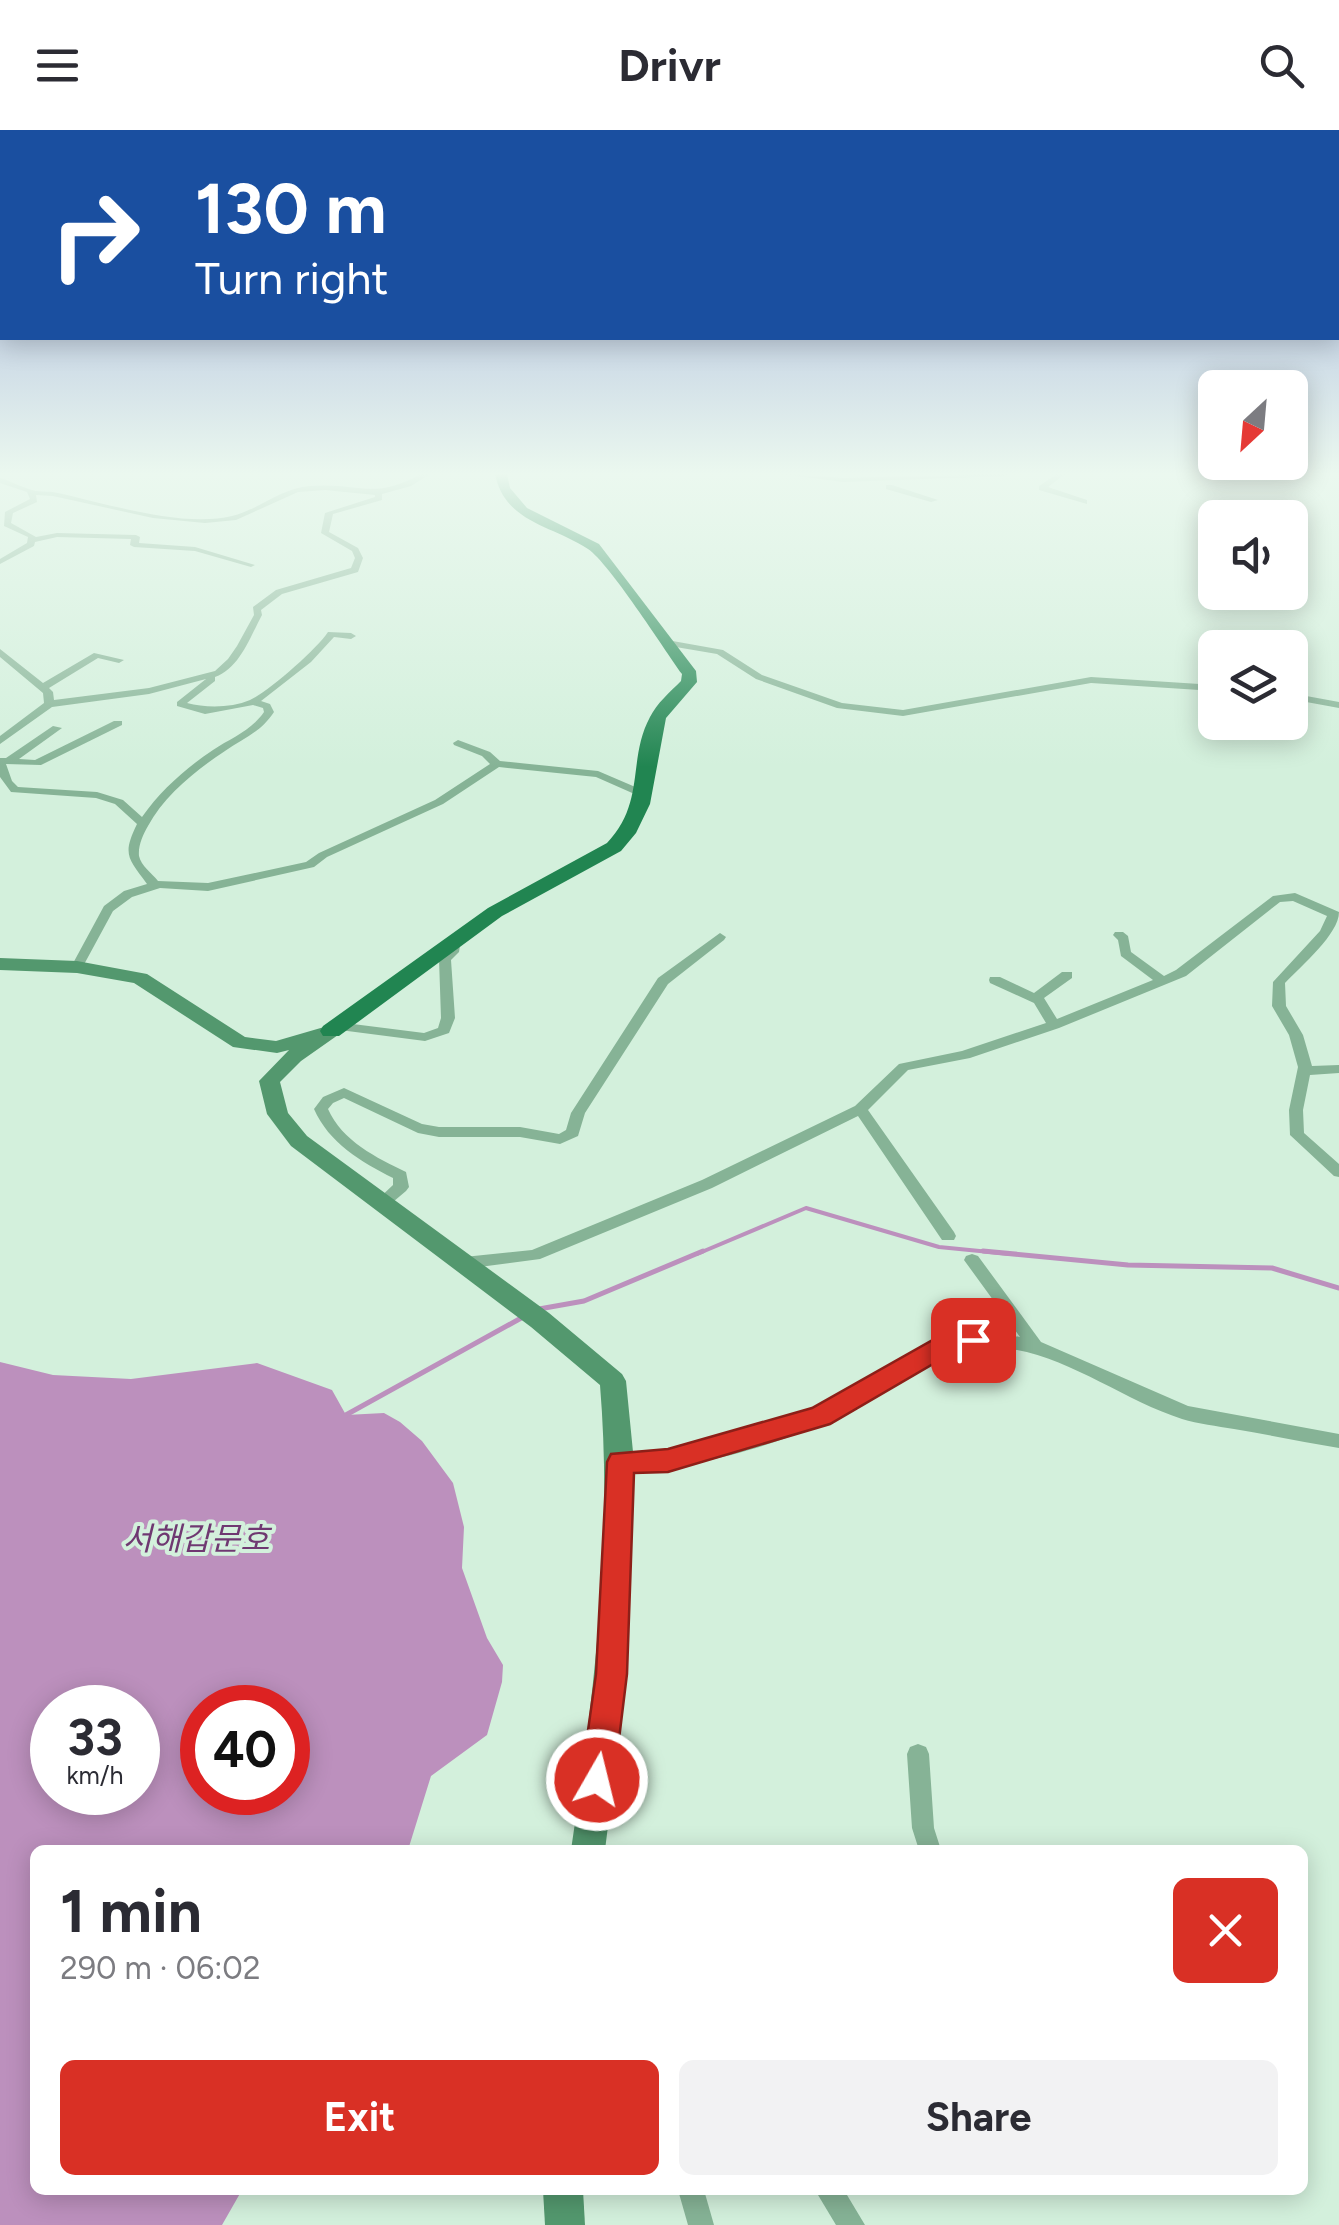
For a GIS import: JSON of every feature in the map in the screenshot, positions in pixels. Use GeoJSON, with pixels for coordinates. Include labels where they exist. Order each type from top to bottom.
{"type":"FeatureCollection","features":[{"type":"Feature","properties":{"kind":"main road"},"geometry":{"type":"LineString","coordinates":[[334,1028],[494,912],[614,847],[639,818],[655,722],[689,682],[690,674],[613,572]]}},
{"type":"Feature","properties":{"kind":"street"},"geometry":{"type":"LineString","coordinates":[[350,572],[268,597],[256,609],[258,614],[246,639],[228,667],[180,704],[205,712],[253,702],[327,644],[331,634],[350,636]]}},
{"type":"Feature","properties":{"kind":"street"},"geometry":{"type":"LineString","coordinates":[[668,644],[720,652],[759,677],[840,706],[904,713],[1091,680],[1198,687]]}},
{"type":"Feature","properties":{"kind":"street"},"geometry":{"type":"LineString","coordinates":[[0,652],[48,692],[49,704]]}},
{"type":"Feature","properties":{"kind":"street"},"geometry":{"type":"LineString","coordinates":[[41,688],[97,655],[119,660]]}},
{"type":"Feature","properties":{"kind":"street"},"geometry":{"type":"LineString","coordinates":[[190,680],[196,667]]}},
{"type":"Feature","properties":{"kind":"street"},"geometry":{"type":"LineString","coordinates":[[0,741],[49,704],[150,690],[218,674]]}},
{"type":"Feature","properties":{"kind":"street"},"geometry":{"type":"LineString","coordinates":[[1308,699],[1339,705]]}},
{"type":"Feature","properties":{"kind":"street"},"geometry":{"type":"LineString","coordinates":[[154,885],[136,865],[133,852],[144,824],[156,802],[220,749],[262,724],[269,712],[267,706],[253,702]]}},
{"type":"Feature","properties":{"kind":"street"},"geometry":{"type":"LineString","coordinates":[[3,761],[38,763],[118,723]]}},
{"type":"Feature","properties":{"kind":"street"},"geometry":{"type":"LineString","coordinates":[[3,761],[57,728]]}},
{"type":"Feature","properties":{"kind":"street"},"geometry":{"type":"LineString","coordinates":[[458,743],[486,754],[497,764],[598,774],[643,794]]}},
{"type":"Feature","properties":{"kind":"street"},"geometry":{"type":"LineString","coordinates":[[3,761],[7,782],[15,790],[97,795],[119,802],[144,824]]}},
{"type":"Feature","properties":{"kind":"street"},"geometry":{"type":"LineString","coordinates":[[78,967],[108,909],[118,899],[154,885],[208,887],[310,865],[323,854],[440,802],[497,764]]}},
{"type":"Feature","properties":{"kind":"street"},"geometry":{"type":"LineString","coordinates":[[464,1262],[534,1254],[753,1164],[860,1110],[904,1067],[965,1055],[1164,982],[1276,899],[1294,896],[1336,916],[1279,982],[1279,1006],[1296,1035],[1304,1071],[1296,1110],[1297,1135],[1339,1172]]}},
{"type":"Feature","properties":{"kind":"street"},"geometry":{"type":"LineString","coordinates":[[1119,935],[1124,939],[1125,953],[1164,982]]}},
{"type":"Feature","properties":{"kind":"street"},"geometry":{"type":"LineString","coordinates":[[382,1203],[401,1187],[401,1176],[361,1152],[324,1118],[322,1108],[328,1100],[344,1094],[356,1096],[418,1128],[439,1132],[520,1132],[560,1139],[573,1133],[578,1114],[664,981],[720,937]]}},
{"type":"Feature","properties":{"kind":"street"},"geometry":{"type":"LineString","coordinates":[[240,1043],[296,1044],[334,1028],[425,1037],[444,1030],[448,1018],[445,960],[454,952],[455,939]]}},
{"type":"Feature","properties":{"kind":"street"},"geometry":{"type":"LineString","coordinates":[[0,964],[78,967],[140,978],[240,1043],[269,1081],[278,1114],[299,1141],[464,1262],[613,1381],[620,1462],[612,1674],[589,1845]]}},
{"type":"Feature","properties":{"kind":"street"},"geometry":{"type":"LineString","coordinates":[[1035,998],[1067,975]]}},
{"type":"Feature","properties":{"kind":"street"},"geometry":{"type":"LineString","coordinates":[[995,980],[1035,998],[1054,1025]]}},
{"type":"Feature","properties":{"kind":"street"},"geometry":{"type":"LineString","coordinates":[[269,1081],[294,1056],[334,1028]]}},
{"type":"Feature","properties":{"kind":"street"},"geometry":{"type":"LineString","coordinates":[[1304,1071],[1339,1069]]}},
{"type":"Feature","properties":{"kind":"street"},"geometry":{"type":"LineString","coordinates":[[860,1110],[948,1236]]}},
{"type":"Feature","properties":{"kind":"street"},"geometry":{"type":"LineString","coordinates":[[972,1260],[1035,1346]]}},
{"type":"Feature","properties":{"kind":"street"},"geometry":{"type":"LineString","coordinates":[[620,1462],[668,1460],[820,1417],[947,1344],[1016,1341],[1185,1412],[1339,1441]]}},
{"type":"Feature","properties":{"kind":"street"},"geometry":{"type":"LineString","coordinates":[[918,1754],[923,1828],[928,1845]]}},
{"type":"Feature","properties":{"kind":"street"},"geometry":{"type":"LineString","coordinates":[[564,2195],[565,2225]]}},
{"type":"Feature","properties":{"kind":"street"},"geometry":{"type":"LineString","coordinates":[[692,2195],[701,2225]]}},
{"type":"Feature","properties":{"kind":"street"},"geometry":{"type":"LineString","coordinates":[[831,2195],[852,2225]]}},
{"type":"Feature","properties":{"kind":"water","name":"서해갑문호"},"geometry":{"type":"Polygon","coordinates":[[[0,1362],[53,1375],[131,1379],[257,1363],[332,1390],[346,1415],[384,1413],[400,1422],[422,1441],[453,1483],[464,1527],[462,1568],[487,1638],[503,1665],[502,1682],[487,1735],[431,1776],[410,1845],[30,1845],[30,2195],[239,2195],[222,2225],[0,2225],[0,1362]]]}},
{"type":"Feature","properties":{"kind":"waterway"},"geometry":{"type":"LineString","coordinates":[[697,1254],[806,1208],[939,1247],[1010,1254]]}},
{"type":"Feature","properties":{"kind":"waterway"},"geometry":{"type":"LineString","coordinates":[[539,1309],[584,1301],[703,1251]]}},
{"type":"Feature","properties":{"kind":"waterway"},"geometry":{"type":"LineString","coordinates":[[983,1251],[1128,1265],[1272,1268],[1339,1288]]}},
{"type":"Feature","properties":{"kind":"waterway"},"geometry":{"type":"LineString","coordinates":[[344,1416],[523,1317]]}},
{"type":"Feature","properties":{"kind":"route"},"geometry":{"type":"LineString","coordinates":[[597,1780],[612,1674],[620,1462],[668,1460],[820,1417],[947,1344],[973,1340]]}}]}
